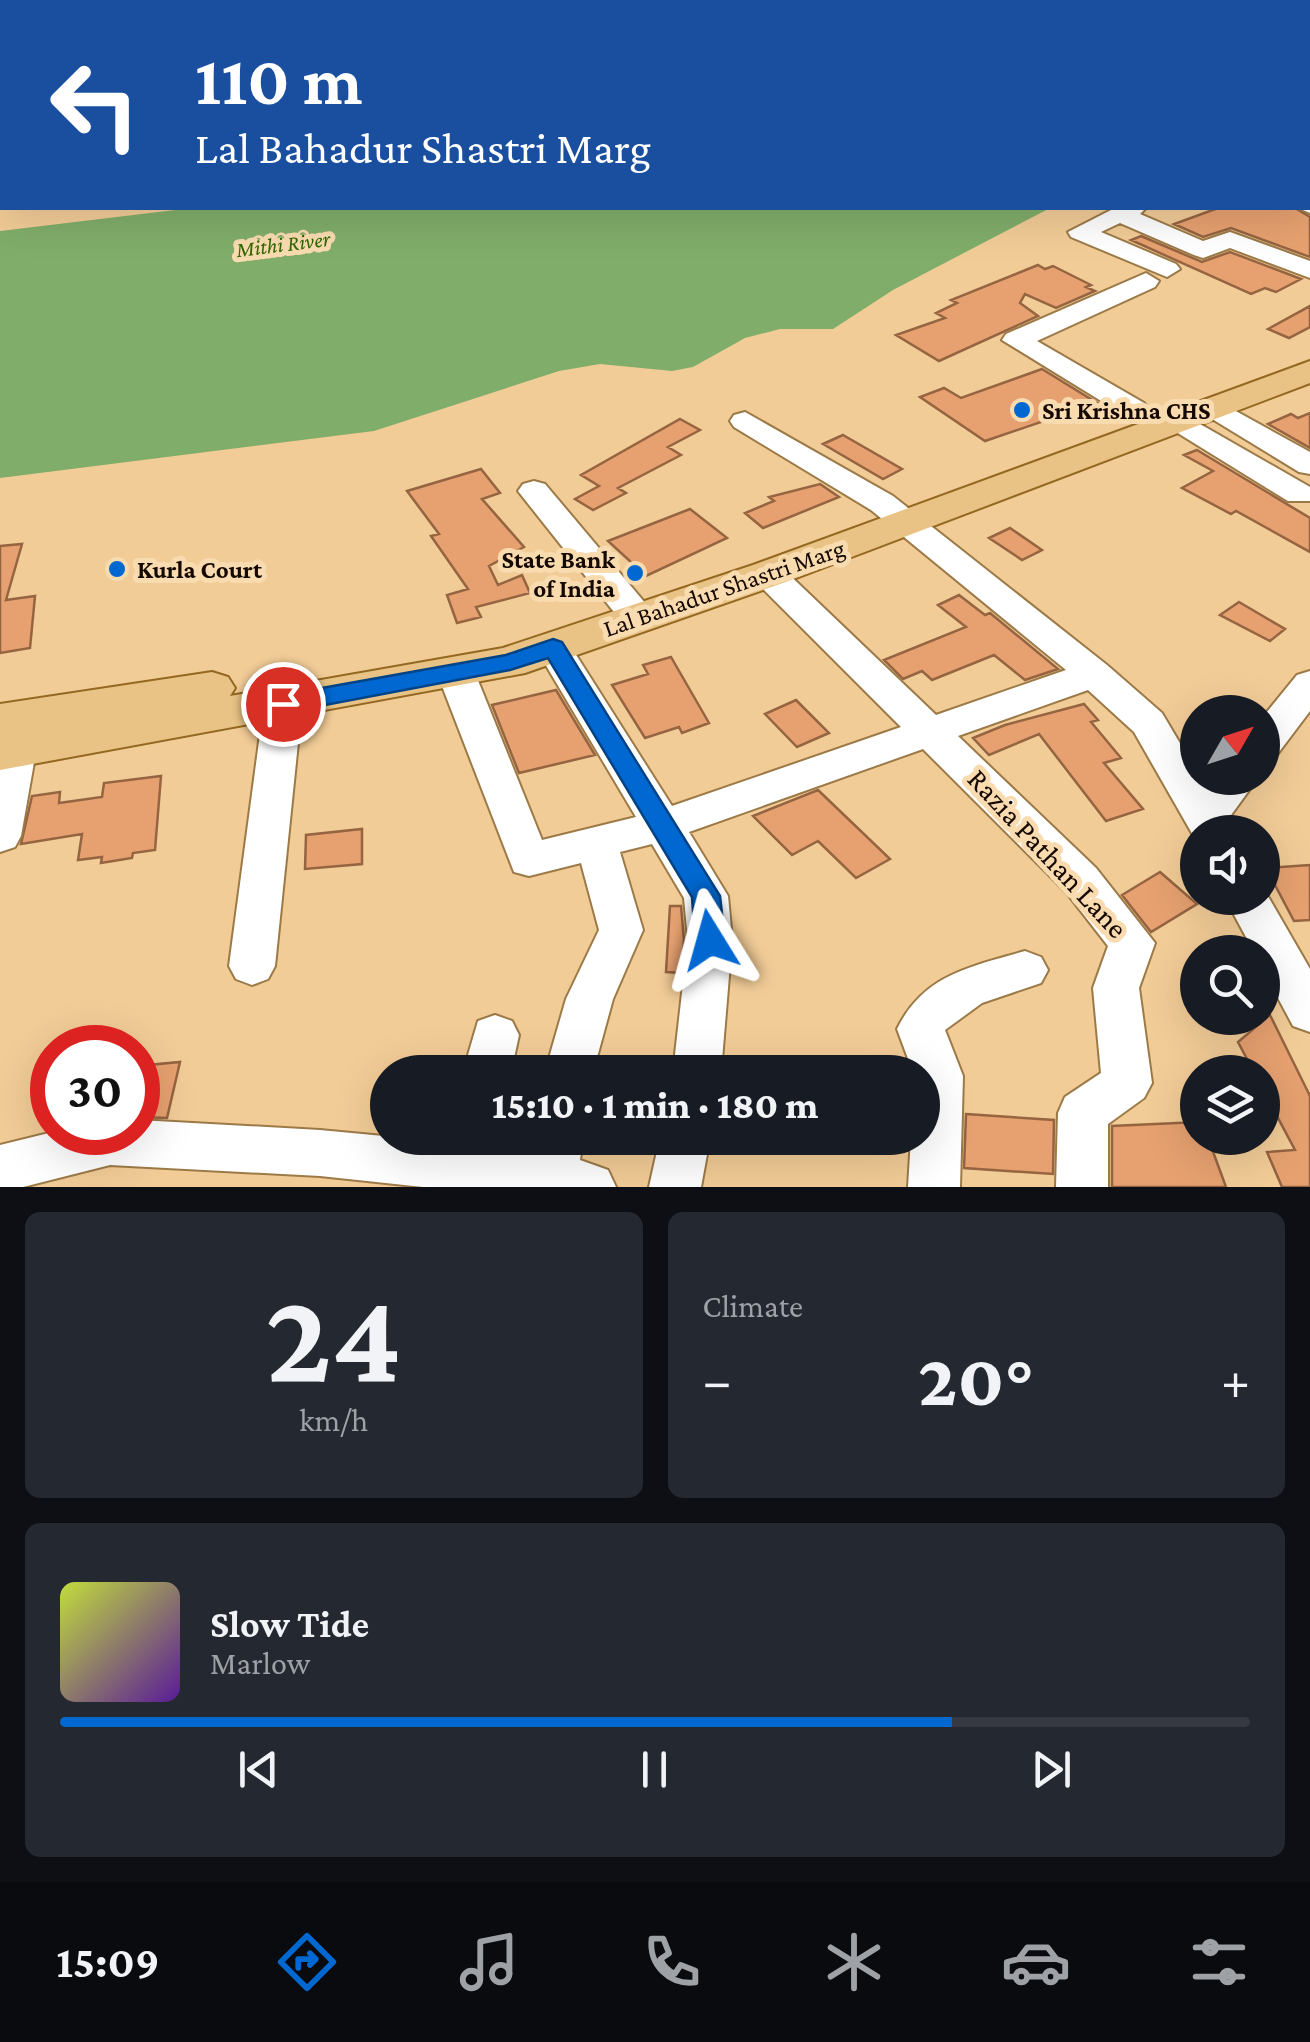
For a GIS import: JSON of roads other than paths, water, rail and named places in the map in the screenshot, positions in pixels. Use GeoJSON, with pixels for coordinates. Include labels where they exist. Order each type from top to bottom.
{"type":"FeatureCollection","features":[{"type":"Feature","properties":{"kind":"main road","name":"Lal Bahadur Shastri Marg"},"geometry":{"type":"LineString","coordinates":[[5,741],[436,655],[768,574],[894,513],[1134,409],[1307,368]]}},
{"type":"Feature","properties":{"kind":"main road","name":"Lal Bahadur Shastri Marg"},"geometry":{"type":"LineString","coordinates":[[5,741],[283,704],[510,662],[553,647],[630,610],[894,513],[1196,414],[1307,368]]}},
{"type":"Feature","properties":{"kind":"street"},"geometry":{"type":"LineString","coordinates":[[1134,409],[1016,340],[1157,275],[1080,232],[1127,211],[1203,250],[1230,238],[1310,270]]}},
{"type":"Feature","properties":{"kind":"street"},"geometry":{"type":"LineString","coordinates":[[1196,414],[1305,480]]}},
{"type":"Feature","properties":{"kind":"street"},"geometry":{"type":"LineString","coordinates":[[745,421],[894,513],[1094,674],[1148,723],[1202,815]]}},
{"type":"Feature","properties":{"kind":"street"},"geometry":{"type":"LineString","coordinates":[[534,491],[630,610]]}},
{"type":"Feature","properties":{"kind":"street","name":"Razia Pathan Lane"},"geometry":{"type":"LineString","coordinates":[[768,574],[933,731],[1081,880],[1132,943],[1116,988],[1128,1084],[1083,1113],[1082,1187]]}},
{"type":"Feature","properties":{"kind":"street"},"geometry":{"type":"LineString","coordinates":[[553,647],[706,896],[710,940],[699,1055]]}},
{"type":"Feature","properties":{"kind":"street"},"geometry":{"type":"LineString","coordinates":[[456,674],[529,860],[661,826],[1094,674]]}},
{"type":"Feature","properties":{"kind":"street"},"geometry":{"type":"LineString","coordinates":[[1280,723],[1310,684]]}},
{"type":"Feature","properties":{"kind":"street"},"geometry":{"type":"LineString","coordinates":[[252,966],[283,704]]}},
{"type":"Feature","properties":{"kind":"street"},"geometry":{"type":"LineString","coordinates":[[0,836],[5,741]]}},
{"type":"Feature","properties":{"kind":"street"},"geometry":{"type":"LineString","coordinates":[[572,1055],[591,990],[620,930],[598,845]]}},
{"type":"Feature","properties":{"kind":"street"},"geometry":{"type":"LineString","coordinates":[[1256,915],[1310,1012]]}},
{"type":"Feature","properties":{"kind":"street"},"geometry":{"type":"LineString","coordinates":[[934,1187],[939,1076],[921,1029],[929,1010],[968,989],[1025,970]]}},
{"type":"Feature","properties":{"kind":"street"},"geometry":{"type":"LineString","coordinates":[[0,1169],[110,1142],[370,1153]]}},
{"type":"Feature","properties":{"kind":"street"},"geometry":{"type":"LineString","coordinates":[[489,1155],[566,1167]]}},
{"type":"Feature","properties":{"kind":"street"},"geometry":{"type":"LineString","coordinates":[[675,1187],[682,1155]]}},
{"type":"Feature","properties":{"kind":"water","name":"Mithi River"},"geometry":{"type":"Polygon","coordinates":[[[175,210],[1046,210],[893,290],[833,329],[780,329],[745,338],[693,367],[672,371],[600,364],[559,371],[374,431],[0,478],[0,231],[175,210]]]}},
{"type":"Feature","properties":{"kind":"place","name":"Sri Krishna CHS"},"geometry":{"type":"Point","coordinates":[1022,410]}},
{"type":"Feature","properties":{"kind":"place","name":"Kurla Court"},"geometry":{"type":"Point","coordinates":[117,569]}},
{"type":"Feature","properties":{"kind":"place","name":"State Bank of India"},"geometry":{"type":"Point","coordinates":[635,573]}}]}
